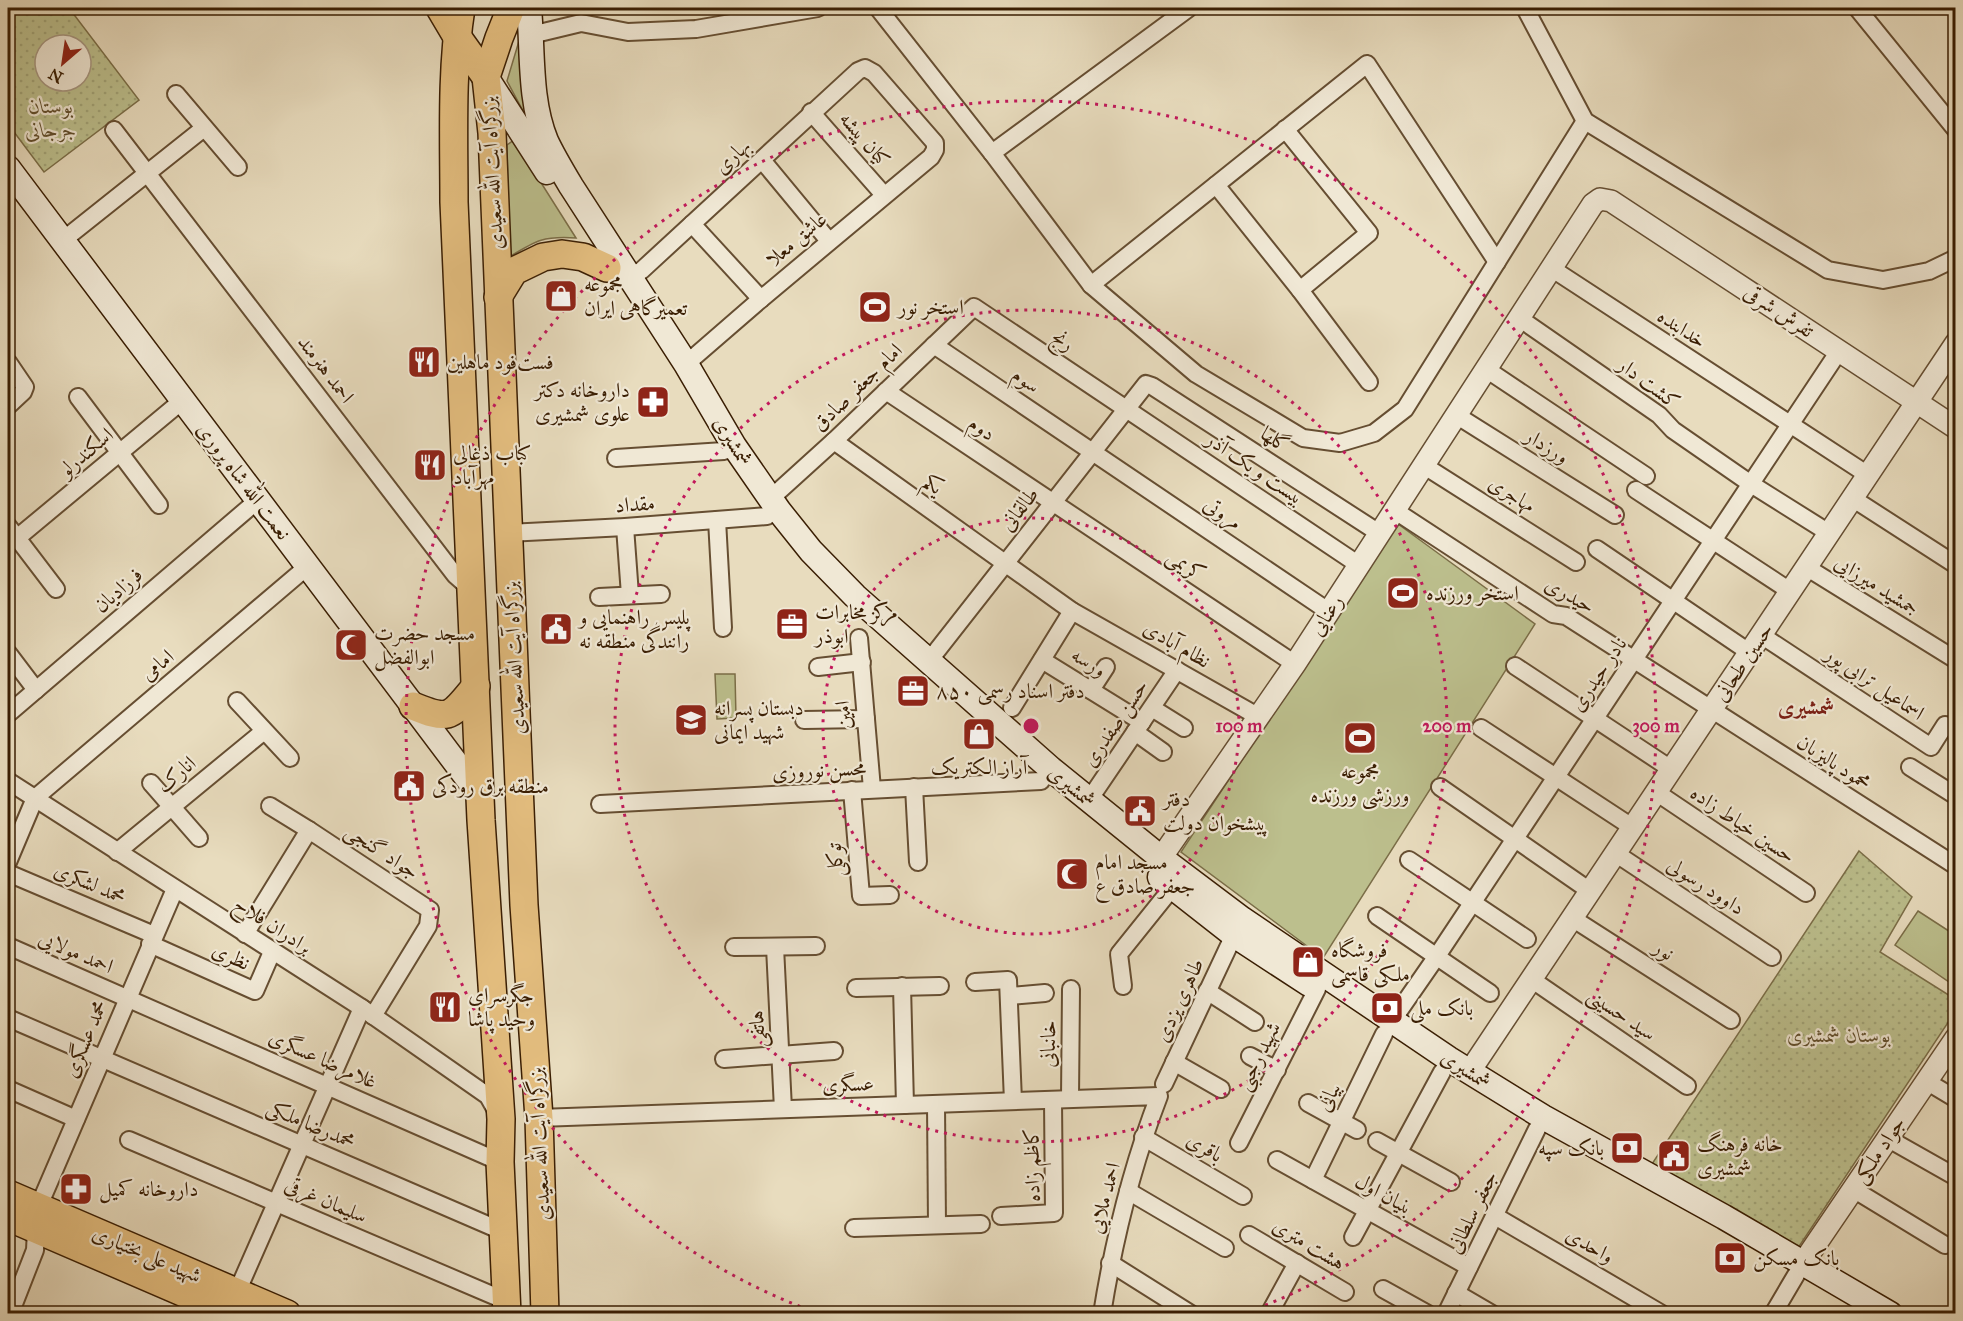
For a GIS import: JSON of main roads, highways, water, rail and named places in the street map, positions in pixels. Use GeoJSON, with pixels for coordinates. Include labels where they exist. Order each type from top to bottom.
{"type":"FeatureCollection","features":[{"type":"Feature","properties":{"kind":"main road"},"geometry":{"type":"LineString","coordinates":[[440,8],[486,77]]}},
{"type":"Feature","properties":{"kind":"main road","name":"بزرگراه آیت الله سعیدی"},"geometry":{"type":"LineString","coordinates":[[461,8],[456,35],[454,202],[480,795],[501,1119],[500,1162],[506,1307]]}},
{"type":"Feature","properties":{"kind":"main road","name":"بزرگراه آیت الله سعیدی"},"geometry":{"type":"LineString","coordinates":[[456,35],[470,8]]}},
{"type":"Feature","properties":{"kind":"main road","name":"بزرگراه آیت الله سعیدی"},"geometry":{"type":"LineString","coordinates":[[511,8],[498,38],[486,77],[492,133],[524,905],[539,1118],[545,1314]]}},
{"type":"Feature","properties":{"kind":"main road","name":"شمشیری"},"geometry":{"type":"LineString","coordinates":[[529,8],[535,89],[546,140],[619,273]]}},
{"type":"Feature","properties":{"kind":"main road","name":"شمشیری"},"geometry":{"type":"LineString","coordinates":[[486,77],[619,273],[769,508],[924,667],[1046,775],[1238,927],[1445,1065],[1540,1123],[1799,1269],[1890,1314]]}},
{"type":"Feature","properties":{"kind":"main road","name":"نعمت الله شاه پروری"},"geometry":{"type":"LineString","coordinates":[[10,177],[62,241],[183,400],[480,795]]}},
{"type":"Feature","properties":{"kind":"main road"},"geometry":{"type":"LineString","coordinates":[[498,297],[514,271],[543,257],[562,254],[583,256],[619,273]]}},
{"type":"Feature","properties":{"kind":"main road"},"geometry":{"type":"LineString","coordinates":[[413,706],[439,715],[450,715],[476,686]]}},
{"type":"Feature","properties":{"kind":"main road","name":"شهید علی بختیاری"},"geometry":{"type":"LineString","coordinates":[[8,1194],[37,1219],[235,1303],[287,1314]]}},
{"type":"Feature","properties":{"kind":"main road","name":"شهید علی بختیاری"},"geometry":{"type":"LineString","coordinates":[[8,1217],[37,1219]]}},
{"type":"Feature","properties":{"kind":"main road","name":"شمشیری"},"geometry":{"type":"LineString","coordinates":[[1799,1269],[1860,1314]]}},
{"type":"Feature","properties":{"kind":"place","name":"مجموعه تعمیرگاهی ایران"},"geometry":{"type":"Point","coordinates":[561,296]}},
{"type":"Feature","properties":{"kind":"place","name":"استخر نور"},"geometry":{"type":"Point","coordinates":[875,307]}},
{"type":"Feature","properties":{"kind":"place","name":"فست‌فود ماهلین"},"geometry":{"type":"Point","coordinates":[424,362]}},
{"type":"Feature","properties":{"kind":"place","name":"داروخانه دکتر علوی شمشیری"},"geometry":{"type":"Point","coordinates":[653,402]}},
{"type":"Feature","properties":{"kind":"place","name":"کباب ذغالی مهرآباد"},"geometry":{"type":"Point","coordinates":[430,465]}},
{"type":"Feature","properties":{"kind":"place","name":"استخر ورزنده"},"geometry":{"type":"Point","coordinates":[1403,593]}},
{"type":"Feature","properties":{"kind":"place","name":"مرکز مخابرات ابوذر"},"geometry":{"type":"Point","coordinates":[792,624]}},
{"type":"Feature","properties":{"kind":"place","name":"پلیس راهنمایی و رانندگی منطقه نه"},"geometry":{"type":"Point","coordinates":[556,629]}},
{"type":"Feature","properties":{"kind":"place","name":"مسجد حضرت ابوالفضل"},"geometry":{"type":"Point","coordinates":[351,645]}},
{"type":"Feature","properties":{"kind":"place","name":"دفتر اسناد رسمی ۸۵۰"},"geometry":{"type":"Point","coordinates":[913,691]}},
{"type":"Feature","properties":{"kind":"place","name":"دبستان پسرانه شهید ایمانی"},"geometry":{"type":"Point","coordinates":[691,720]}},
{"type":"Feature","properties":{"kind":"place","name":"آراز الکتریک"},"geometry":{"type":"Point","coordinates":[979,734]}},
{"type":"Feature","properties":{"kind":"place","name":"مجموعه ورزشی ورزنده"},"geometry":{"type":"Point","coordinates":[1360,738]}},
{"type":"Feature","properties":{"kind":"place","name":"منطقه برق رودکی"},"geometry":{"type":"Point","coordinates":[409,786]}},
{"type":"Feature","properties":{"kind":"place","name":"دفتر پیشخوان دولت"},"geometry":{"type":"Point","coordinates":[1140,811]}},
{"type":"Feature","properties":{"kind":"place","name":"مسجد امام جعفر صادق ع"},"geometry":{"type":"Point","coordinates":[1072,874]}},
{"type":"Feature","properties":{"kind":"place","name":"فروشگاه ملکی قاسمی"},"geometry":{"type":"Point","coordinates":[1308,962]}},
{"type":"Feature","properties":{"kind":"place","name":"جگرسرای وحید پاشا"},"geometry":{"type":"Point","coordinates":[445,1007]}},
{"type":"Feature","properties":{"kind":"place","name":"بانک ملی"},"geometry":{"type":"Point","coordinates":[1387,1008]}},
{"type":"Feature","properties":{"kind":"place","name":"بانک سپه"},"geometry":{"type":"Point","coordinates":[1627,1148]}},
{"type":"Feature","properties":{"kind":"place","name":"خانه فرهنگ شمشیری"},"geometry":{"type":"Point","coordinates":[1674,1156]}},
{"type":"Feature","properties":{"kind":"place","name":"داروخانه کمیل"},"geometry":{"type":"Point","coordinates":[76,1189]}},
{"type":"Feature","properties":{"kind":"place","name":"بانک مسکن"},"geometry":{"type":"Point","coordinates":[1730,1258]}},
{"type":"Feature","properties":{"kind":"district","name":"شمشیری"},"geometry":{"type":"Point","coordinates":[1806,706]}},
{"type":"Feature","properties":{"kind":"park label","name":"بوستان جرجانی"},"geometry":{"type":"Point","coordinates":[51,118]}},
{"type":"Feature","properties":{"kind":"park label","name":"بوستان شمشیری"},"geometry":{"type":"Point","coordinates":[1839,1035]}}]}
